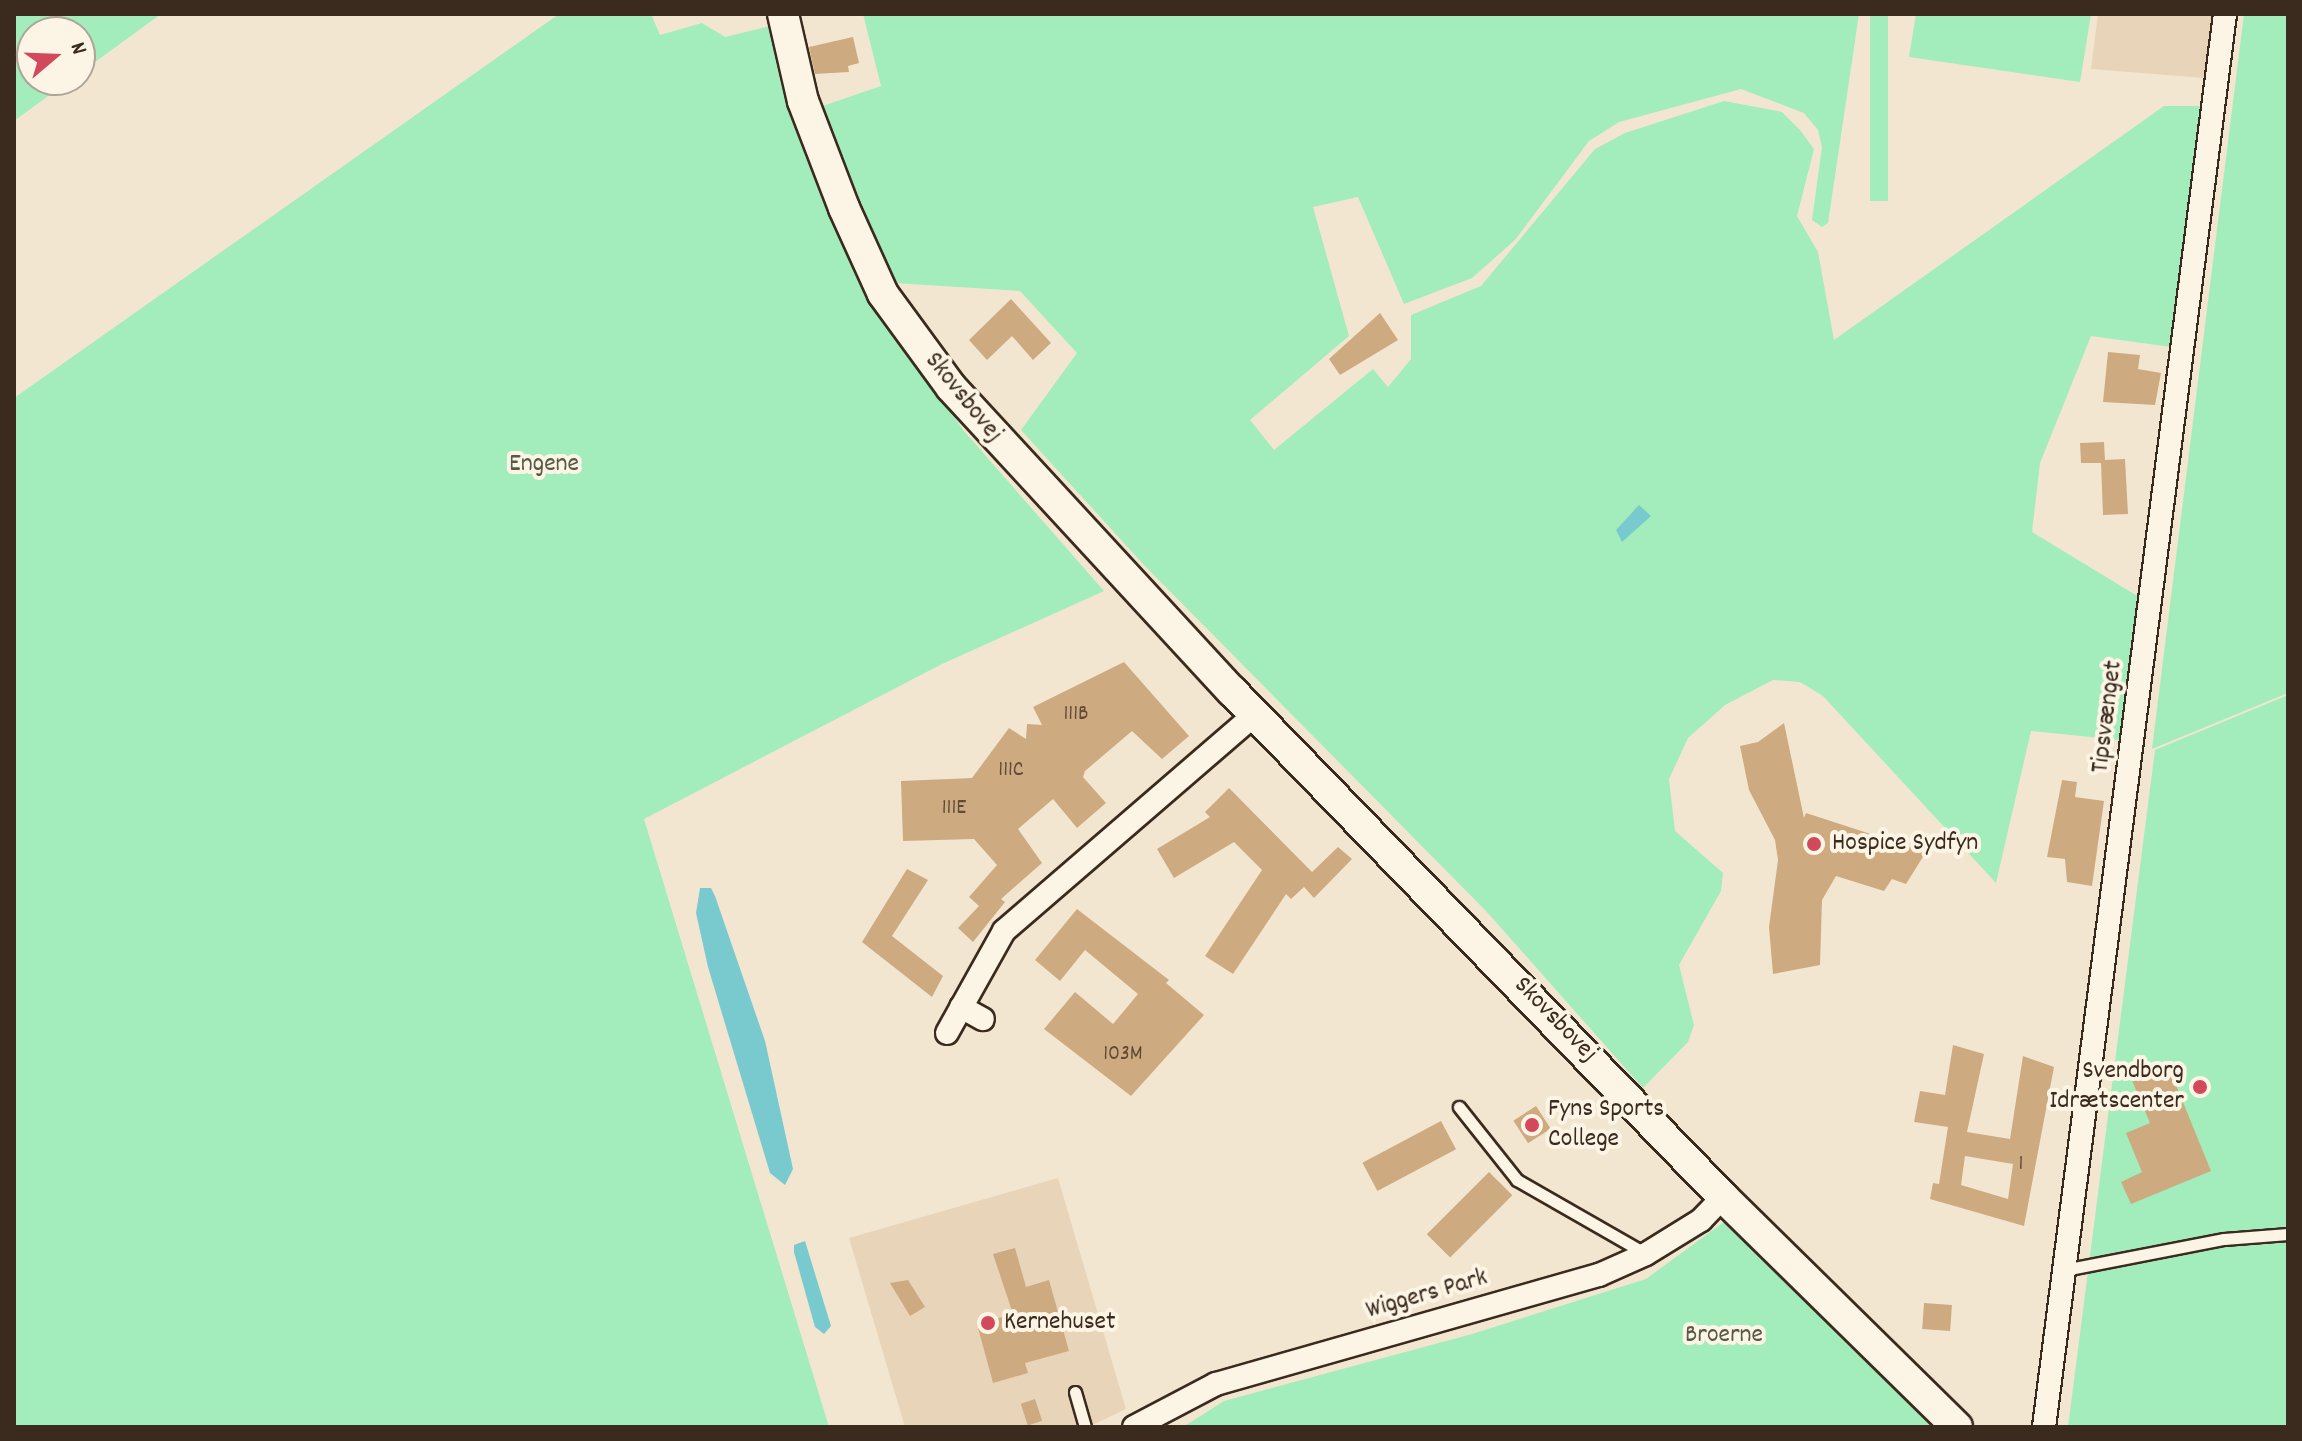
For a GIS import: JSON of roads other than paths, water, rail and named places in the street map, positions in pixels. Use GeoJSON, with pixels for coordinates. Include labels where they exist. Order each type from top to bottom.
{"type":"FeatureCollection","features":[{"type":"Feature","properties":{"kind":"street","name":"Skovsbovej"},"geometry":{"type":"LineString","coordinates":[[783,14],[803,101],[883,294],[1008,453],[1255,714],[1723,1197],[1957,1427]]}},
{"type":"Feature","properties":{"kind":"street","name":"Tipsvænget"},"geometry":{"type":"LineString","coordinates":[[2044,1427],[2225,14]]}},
{"type":"Feature","properties":{"kind":"street"},"geometry":{"type":"LineString","coordinates":[[947,1033],[1004,931],[1255,714]]}},
{"type":"Feature","properties":{"kind":"street"},"geometry":{"type":"LineString","coordinates":[[961,1007],[983,1019]]}},
{"type":"Feature","properties":{"kind":"street","name":"Wiggers Park"},"geometry":{"type":"LineString","coordinates":[[1134,1427],[1216,1384],[1599,1275],[1646,1254],[1701,1220],[1723,1197]]}},
{"type":"Feature","properties":{"kind":"lane"},"geometry":{"type":"LineString","coordinates":[[1459,1107],[1517,1180],[1646,1254]]}},
{"type":"Feature","properties":{"kind":"lane"},"geometry":{"type":"LineString","coordinates":[[2064,1270],[2224,1239],[2288,1234]]}},
{"type":"Feature","properties":{"kind":"lane"},"geometry":{"type":"LineString","coordinates":[[1075,1392],[1085,1427]]}},
{"type":"Feature","properties":{"kind":"water"},"geometry":{"type":"Polygon","coordinates":[[[1639,505],[1651,516],[1622,542],[1616,530],[1639,505]]]}},
{"type":"Feature","properties":{"kind":"water"},"geometry":{"type":"Polygon","coordinates":[[[700,888],[711,888],[715,896],[765,1041],[793,1169],[785,1185],[770,1173],[708,967],[696,913],[700,888]]]}},
{"type":"Feature","properties":{"kind":"water"},"geometry":{"type":"Polygon","coordinates":[[[805,1241],[831,1326],[824,1334],[815,1327],[794,1252],[794,1245],[805,1241]]]}},
{"type":"Feature","properties":{"kind":"place","name":"Hospice Sydfyn"},"geometry":{"type":"Point","coordinates":[1814,844]}},
{"type":"Feature","properties":{"kind":"place","name":"Svendborg Idrætscenter"},"geometry":{"type":"Point","coordinates":[2200,1087]}},
{"type":"Feature","properties":{"kind":"place","name":"Fyns Sports College"},"geometry":{"type":"Point","coordinates":[1532,1125]}},
{"type":"Feature","properties":{"kind":"place","name":"Kernehuset"},"geometry":{"type":"Point","coordinates":[988,1323]}},
{"type":"Feature","properties":{"kind":"park label","name":"Engene"},"geometry":{"type":"Point","coordinates":[544,465]}},
{"type":"Feature","properties":{"kind":"park label","name":"Broerne"},"geometry":{"type":"Point","coordinates":[1724,1336]}}]}
